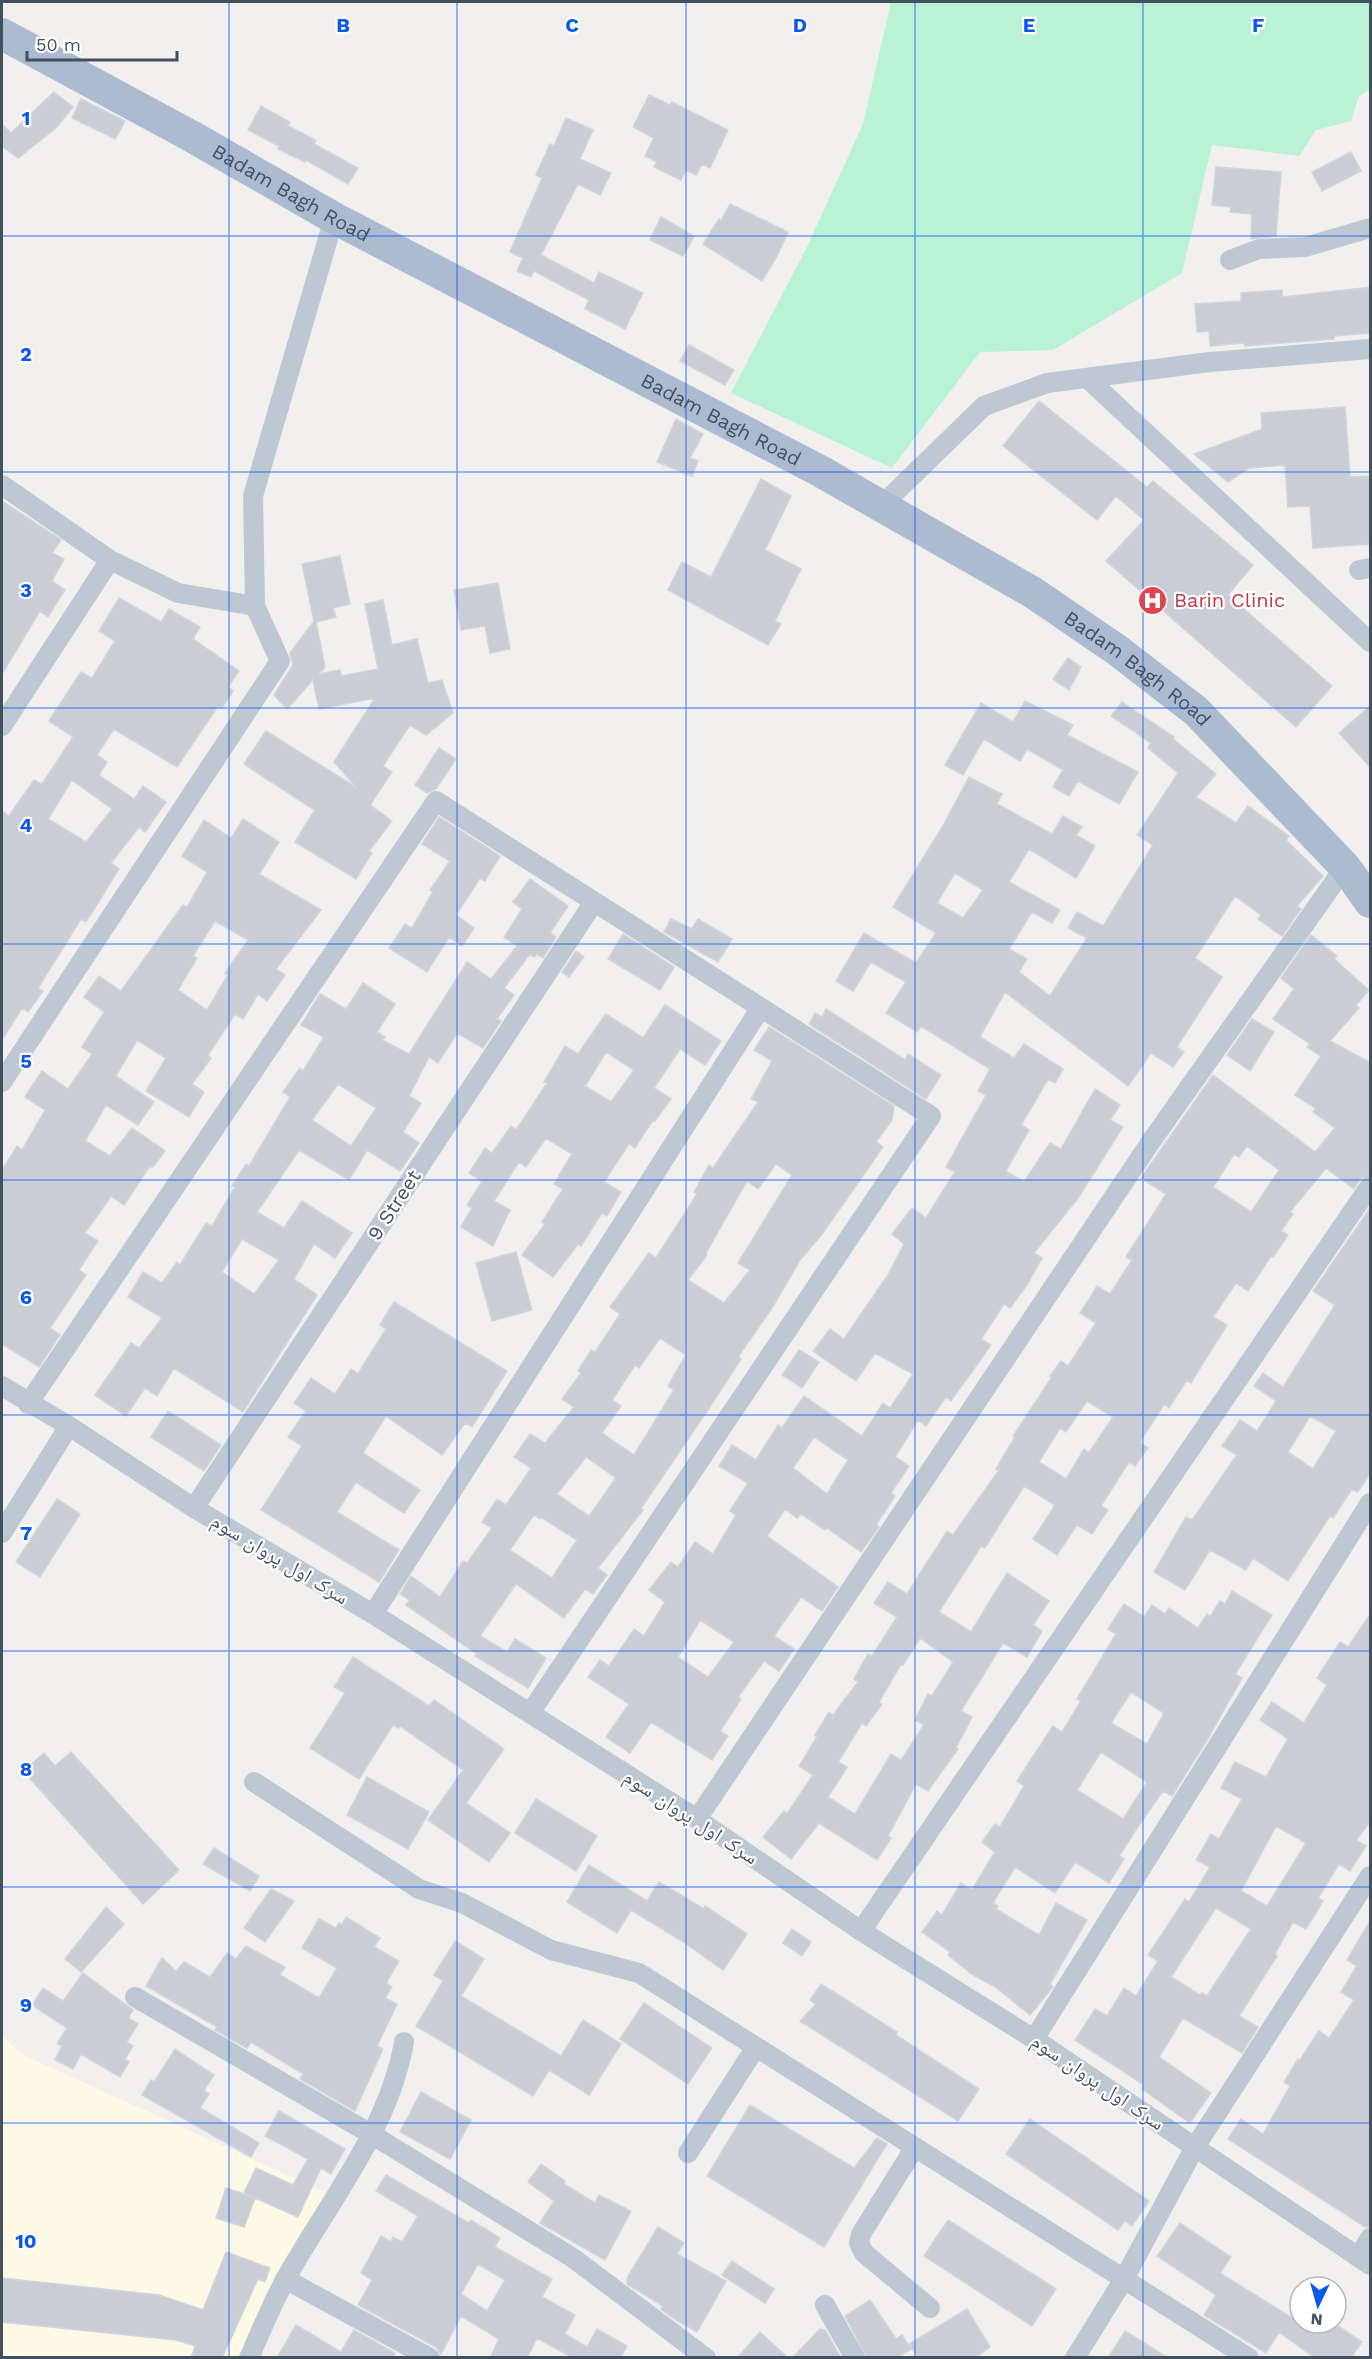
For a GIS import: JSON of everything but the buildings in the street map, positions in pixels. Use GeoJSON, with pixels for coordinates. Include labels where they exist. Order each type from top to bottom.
{"type":"FeatureCollection","features":[{"type":"Feature","properties":{"kind":"main road","name":"Badam Bagh Road"},"geometry":{"type":"LineString","coordinates":[[2,34],[191,136],[334,218],[820,471],[1032,592],[1117,650],[1196,711],[1345,867],[1371,902]]}},
{"type":"Feature","properties":{"kind":"street"},"geometry":{"type":"LineString","coordinates":[[2,1082],[280,661],[255,606],[253,496],[334,218]]}},
{"type":"Feature","properties":{"kind":"street"},"geometry":{"type":"LineString","coordinates":[[1230,260],[1259,249],[1305,247],[1371,228]]}},
{"type":"Feature","properties":{"kind":"street"},"geometry":{"type":"LineString","coordinates":[[880,507],[984,406],[1047,383],[1210,362],[1371,350]]}},
{"type":"Feature","properties":{"kind":"street"},"geometry":{"type":"LineString","coordinates":[[1087,378],[1371,642]]}},
{"type":"Feature","properties":{"kind":"street"},"geometry":{"type":"LineString","coordinates":[[2,485],[110,560],[178,593],[255,606]]}},
{"type":"Feature","properties":{"kind":"street"},"geometry":{"type":"LineString","coordinates":[[2,726],[110,560]]}},
{"type":"Feature","properties":{"kind":"street"},"geometry":{"type":"LineString","coordinates":[[28,1404],[436,801],[931,1116],[530,1713]]}},
{"type":"Feature","properties":{"kind":"street"},"geometry":{"type":"LineString","coordinates":[[697,1819],[1152,1140],[1345,867]]}},
{"type":"Feature","properties":{"kind":"street","name":"9 Street"},"geometry":{"type":"LineString","coordinates":[[194,1508],[594,903]]}},
{"type":"Feature","properties":{"kind":"street"},"geometry":{"type":"LineString","coordinates":[[374,1614],[760,1009]]}},
{"type":"Feature","properties":{"kind":"street"},"geometry":{"type":"LineString","coordinates":[[861,1931],[1371,1186]]}},
{"type":"Feature","properties":{"kind":"street","name":"سرک اول پروان سوم"},"geometry":{"type":"LineString","coordinates":[[2,1386],[28,1404],[69,1426],[194,1508],[374,1614],[697,1819],[861,1931],[1034,2038],[1365,2261]]}},
{"type":"Feature","properties":{"kind":"street"},"geometry":{"type":"LineString","coordinates":[[2,1533],[69,1426]]}},
{"type":"Feature","properties":{"kind":"street"},"geometry":{"type":"LineString","coordinates":[[1034,2038],[1371,1503]]}},
{"type":"Feature","properties":{"kind":"street"},"geometry":{"type":"LineString","coordinates":[[254,1782],[419,1889],[462,1903],[551,1950],[639,1973],[1249,2358]]}},
{"type":"Feature","properties":{"kind":"street"},"geometry":{"type":"LineString","coordinates":[[1075,2358],[1124,2279],[1195,2147],[1371,1876]]}},
{"type":"Feature","properties":{"kind":"street"},"geometry":{"type":"LineString","coordinates":[[135,1997],[371,2134],[573,2258],[706,2358]]}},
{"type":"Feature","properties":{"kind":"street"},"geometry":{"type":"LineString","coordinates":[[249,2358],[285,2279],[371,2134],[399,2074],[404,2042]]}},
{"type":"Feature","properties":{"kind":"street"},"geometry":{"type":"LineString","coordinates":[[688,2153],[756,2047]]}},
{"type":"Feature","properties":{"kind":"street"},"geometry":{"type":"LineString","coordinates":[[915,2147],[861,2234],[858,2243],[864,2253],[930,2308]]}},
{"type":"Feature","properties":{"kind":"street"},"geometry":{"type":"LineString","coordinates":[[1365,2261],[1371,2238]]}},
{"type":"Feature","properties":{"kind":"street"},"geometry":{"type":"LineString","coordinates":[[285,2279],[430,2358]]}},
{"type":"Feature","properties":{"kind":"street"},"geometry":{"type":"LineString","coordinates":[[825,2305],[855,2358]]}},
{"type":"Feature","properties":{"kind":"shaded area"},"geometry":{"type":"Polygon","coordinates":[[[2,2036],[21,2054],[329,2194],[246,2357],[2,2357],[2,2036]]]}},
{"type":"Feature","properties":{"kind":"green space"},"geometry":{"type":"Polygon","coordinates":[[[891,2],[1370,2],[1370,90],[1359,96],[1351,121],[1316,130],[1299,156],[1212,145],[1182,273],[1053,350],[980,352],[892,468],[731,393],[807,247],[863,124],[891,2]]]}},
{"type":"Feature","properties":{"kind":"place","name":"Barin Clinic"},"geometry":{"type":"Point","coordinates":[1153,600]}}]}
